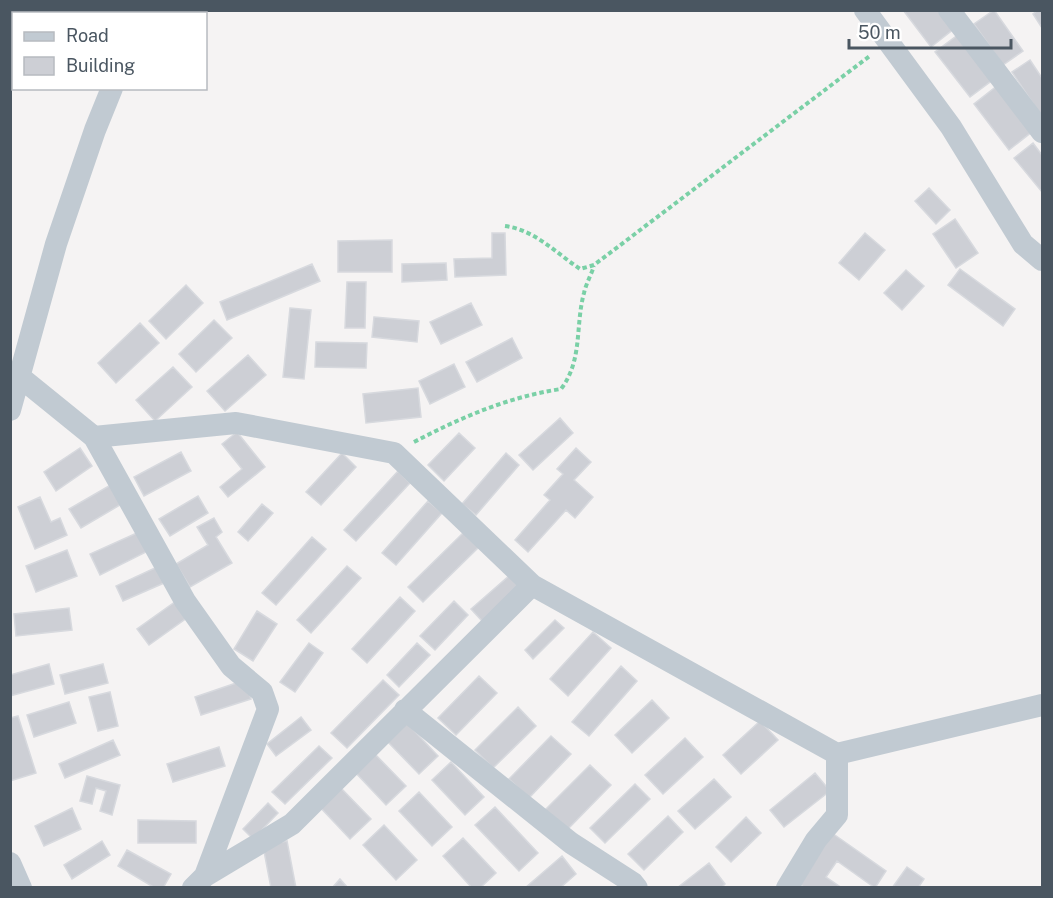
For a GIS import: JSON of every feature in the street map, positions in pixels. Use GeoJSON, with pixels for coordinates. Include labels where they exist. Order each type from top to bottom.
{"type":"FeatureCollection","features":[{"type":"Feature","properties":{"kind":"street"},"geometry":{"type":"LineString","coordinates":[[864,10],[951,127],[1023,244],[1042,260]]}},
{"type":"Feature","properties":{"kind":"street"},"geometry":{"type":"LineString","coordinates":[[949,10],[1042,132]]}},
{"type":"Feature","properties":{"kind":"street"},"geometry":{"type":"LineString","coordinates":[[10,410],[56,244],[111,90]]}},
{"type":"Feature","properties":{"kind":"street"},"geometry":{"type":"LineString","coordinates":[[20,377],[94,437],[185,601],[231,666],[262,692],[268,709],[199,882]]}},
{"type":"Feature","properties":{"kind":"street"},"geometry":{"type":"LineString","coordinates":[[94,437],[236,423],[394,453],[532,585],[837,754],[1042,705]]}},
{"type":"Feature","properties":{"kind":"street"},"geometry":{"type":"LineString","coordinates":[[199,882],[292,824],[532,585]]}},
{"type":"Feature","properties":{"kind":"street"},"geometry":{"type":"LineString","coordinates":[[405,710],[571,843],[633,883],[637,888]]}},
{"type":"Feature","properties":{"kind":"street"},"geometry":{"type":"LineString","coordinates":[[789,887],[816,840],[837,815],[837,754]]}},
{"type":"Feature","properties":{"kind":"street"},"geometry":{"type":"LineString","coordinates":[[10,863],[21,888]]}},
{"type":"Feature","properties":{"kind":"path"},"geometry":{"type":"LineString","coordinates":[[505,226],[531,233],[580,269],[594,266],[888,42]]}},
{"type":"Feature","properties":{"kind":"path"},"geometry":{"type":"LineString","coordinates":[[394,453],[463,417],[532,393],[561,388],[574,367],[584,294],[594,266]]}},
{"type":"Feature","properties":{"kind":"building"},"geometry":{"type":"Polygon","coordinates":[[[903,10],[941,10],[955,28],[931,47],[903,10]]]}},
{"type":"Feature","properties":{"kind":"building"},"geometry":{"type":"Polygon","coordinates":[[[994,10],[1023,51],[1003,65],[974,24],[994,10]]]}},
{"type":"Feature","properties":{"kind":"building"},"geometry":{"type":"Polygon","coordinates":[[[1042,10],[1042,28],[1033,14],[1042,10]]]}},
{"type":"Feature","properties":{"kind":"building"},"geometry":{"type":"Polygon","coordinates":[[[959,34],[994,79],[970,97],[935,52],[959,34]]]}},
{"type":"Feature","properties":{"kind":"building"},"geometry":{"type":"Polygon","coordinates":[[[1030,60],[1042,78],[1042,112],[1040,114],[1012,72],[1030,60]]]}},
{"type":"Feature","properties":{"kind":"building"},"geometry":{"type":"Polygon","coordinates":[[[998,85],[1033,131],[1009,150],[974,104],[998,85]]]}},
{"type":"Feature","properties":{"kind":"building"},"geometry":{"type":"Polygon","coordinates":[[[1033,143],[1042,155],[1042,192],[1014,158],[1033,143]]]}},
{"type":"Feature","properties":{"kind":"building"},"geometry":{"type":"Polygon","coordinates":[[[929,188],[950,210],[936,224],[915,201],[929,188]]]}},
{"type":"Feature","properties":{"kind":"building"},"geometry":{"type":"Polygon","coordinates":[[[955,219],[978,253],[956,268],[933,234],[955,219]]]}},
{"type":"Feature","properties":{"kind":"building"},"geometry":{"type":"Polygon","coordinates":[[[492,233],[505,233],[506,275],[455,277],[454,259],[492,258],[492,233]]]}},
{"type":"Feature","properties":{"kind":"building"},"geometry":{"type":"Polygon","coordinates":[[[865,233],[885,250],[859,280],[839,263],[865,233]]]}},
{"type":"Feature","properties":{"kind":"building"},"geometry":{"type":"Polygon","coordinates":[[[392,240],[392,272],[338,272],[338,241],[392,240]]]}},
{"type":"Feature","properties":{"kind":"building"},"geometry":{"type":"Polygon","coordinates":[[[446,263],[447,280],[402,282],[402,264],[446,263]]]}},
{"type":"Feature","properties":{"kind":"building"},"geometry":{"type":"Polygon","coordinates":[[[312,264],[320,281],[227,320],[220,302],[312,264]]]}},
{"type":"Feature","properties":{"kind":"building"},"geometry":{"type":"Polygon","coordinates":[[[960,269],[1015,309],[1003,326],[948,285],[960,269]]]}},
{"type":"Feature","properties":{"kind":"building"},"geometry":{"type":"Polygon","coordinates":[[[906,270],[924,286],[902,310],[884,293],[906,270]]]}},
{"type":"Feature","properties":{"kind":"building"},"geometry":{"type":"Polygon","coordinates":[[[347,282],[366,282],[365,328],[345,328],[347,282]]]}},
{"type":"Feature","properties":{"kind":"building"},"geometry":{"type":"Polygon","coordinates":[[[186,285],[203,303],[166,339],[149,321],[186,285]]]}},
{"type":"Feature","properties":{"kind":"building"},"geometry":{"type":"Polygon","coordinates":[[[471,303],[482,325],[441,344],[430,322],[471,303]]]}},
{"type":"Feature","properties":{"kind":"building"},"geometry":{"type":"Polygon","coordinates":[[[290,308],[311,310],[304,379],[283,377],[290,308]]]}},
{"type":"Feature","properties":{"kind":"building"},"geometry":{"type":"Polygon","coordinates":[[[374,317],[419,321],[417,342],[372,337],[374,317]]]}},
{"type":"Feature","properties":{"kind":"building"},"geometry":{"type":"Polygon","coordinates":[[[214,320],[232,338],[196,372],[179,354],[214,320]]]}},
{"type":"Feature","properties":{"kind":"building"},"geometry":{"type":"Polygon","coordinates":[[[140,323],[159,343],[116,383],[98,363],[140,323]]]}},
{"type":"Feature","properties":{"kind":"building"},"geometry":{"type":"Polygon","coordinates":[[[512,338],[522,358],[477,382],[466,362],[512,338]]]}},
{"type":"Feature","properties":{"kind":"building"},"geometry":{"type":"Polygon","coordinates":[[[316,342],[367,343],[366,368],[315,367],[316,342]]]}},
{"type":"Feature","properties":{"kind":"building"},"geometry":{"type":"Polygon","coordinates":[[[248,355],[266,375],[225,411],[207,391],[248,355]]]}},
{"type":"Feature","properties":{"kind":"building"},"geometry":{"type":"Polygon","coordinates":[[[454,364],[465,387],[430,404],[419,381],[454,364]]]}},
{"type":"Feature","properties":{"kind":"building"},"geometry":{"type":"Polygon","coordinates":[[[173,367],[192,387],[155,421],[136,400],[173,367]]]}},
{"type":"Feature","properties":{"kind":"building"},"geometry":{"type":"Polygon","coordinates":[[[418,388],[421,417],[366,423],[363,394],[418,388]]]}},
{"type":"Feature","properties":{"kind":"building"},"geometry":{"type":"Polygon","coordinates":[[[560,418],[573,433],[533,470],[519,455],[560,418]]]}},
{"type":"Feature","properties":{"kind":"building"},"geometry":{"type":"Polygon","coordinates":[[[237,432],[265,467],[228,497],[220,487],[242,469],[222,444],[237,432]]]}},
{"type":"Feature","properties":{"kind":"building"},"geometry":{"type":"Polygon","coordinates":[[[459,433],[475,448],[444,481],[428,465],[459,433]]]}},
{"type":"Feature","properties":{"kind":"building"},"geometry":{"type":"Polygon","coordinates":[[[80,448],[92,466],[56,491],[44,472],[80,448]]]}},
{"type":"Feature","properties":{"kind":"building"},"geometry":{"type":"Polygon","coordinates":[[[576,448],[591,462],[574,480],[593,497],[575,518],[566,510],[528,552],[515,540],[550,500],[544,495],[563,474],[557,469],[576,448]]]}},
{"type":"Feature","properties":{"kind":"building"},"geometry":{"type":"Polygon","coordinates":[[[181,452],[191,471],[144,496],[134,477],[181,452]]]}},
{"type":"Feature","properties":{"kind":"building"},"geometry":{"type":"Polygon","coordinates":[[[342,453],[356,467],[321,505],[306,492],[342,453]]]}},
{"type":"Feature","properties":{"kind":"building"},"geometry":{"type":"Polygon","coordinates":[[[506,453],[519,465],[476,515],[462,504],[506,453]]]}},
{"type":"Feature","properties":{"kind":"building"},"geometry":{"type":"Polygon","coordinates":[[[398,471],[410,483],[356,541],[344,530],[398,471]]]}},
{"type":"Feature","properties":{"kind":"building"},"geometry":{"type":"Polygon","coordinates":[[[114,483],[125,502],[81,528],[69,509],[114,483]]]}},
{"type":"Feature","properties":{"kind":"building"},"geometry":{"type":"Polygon","coordinates":[[[198,496],[208,513],[170,536],[159,519],[198,496]]]}},
{"type":"Feature","properties":{"kind":"building"},"geometry":{"type":"Polygon","coordinates":[[[40,497],[51,522],[60,518],[67,535],[35,549],[18,507],[40,497]]]}},
{"type":"Feature","properties":{"kind":"building"},"geometry":{"type":"Polygon","coordinates":[[[428,501],[442,513],[396,565],[382,553],[428,501]]]}},
{"type":"Feature","properties":{"kind":"building"},"geometry":{"type":"Polygon","coordinates":[[[262,504],[273,513],[248,541],[238,532],[262,504]]]}},
{"type":"Feature","properties":{"kind":"building"},"geometry":{"type":"Polygon","coordinates":[[[214,518],[222,532],[216,537],[232,563],[190,587],[176,564],[208,545],[197,527],[214,518]]]}},
{"type":"Feature","properties":{"kind":"building"},"geometry":{"type":"Polygon","coordinates":[[[465,531],[480,546],[423,602],[408,587],[465,531]]]}},
{"type":"Feature","properties":{"kind":"building"},"geometry":{"type":"Polygon","coordinates":[[[139,532],[148,551],[100,575],[90,554],[139,532]]]}},
{"type":"Feature","properties":{"kind":"building"},"geometry":{"type":"Polygon","coordinates":[[[312,537],[326,549],[276,605],[262,593],[312,537]]]}},
{"type":"Feature","properties":{"kind":"building"},"geometry":{"type":"Polygon","coordinates":[[[67,550],[77,576],[36,592],[26,566],[67,550]]]}},
{"type":"Feature","properties":{"kind":"building"},"geometry":{"type":"Polygon","coordinates":[[[347,566],[361,578],[311,633],[297,620],[347,566]]]}},
{"type":"Feature","properties":{"kind":"building"},"geometry":{"type":"Polygon","coordinates":[[[157,567],[164,583],[123,601],[116,586],[157,567]]]}},
{"type":"Feature","properties":{"kind":"building"},"geometry":{"type":"Polygon","coordinates":[[[510,575],[520,586],[482,621],[471,609],[510,575]]]}},
{"type":"Feature","properties":{"kind":"building"},"geometry":{"type":"Polygon","coordinates":[[[400,597],[415,611],[367,663],[352,649],[400,597]]]}},
{"type":"Feature","properties":{"kind":"building"},"geometry":{"type":"Polygon","coordinates":[[[179,599],[191,615],[149,645],[137,629],[179,599]]]}},
{"type":"Feature","properties":{"kind":"building"},"geometry":{"type":"Polygon","coordinates":[[[454,601],[468,615],[435,650],[420,636],[454,601]]]}},
{"type":"Feature","properties":{"kind":"building"},"geometry":{"type":"Polygon","coordinates":[[[69,608],[72,630],[16,636],[14,614],[69,608]]]}},
{"type":"Feature","properties":{"kind":"building"},"geometry":{"type":"Polygon","coordinates":[[[257,611],[277,624],[253,661],[234,649],[257,611]]]}},
{"type":"Feature","properties":{"kind":"building"},"geometry":{"type":"Polygon","coordinates":[[[555,620],[564,628],[533,659],[525,650],[555,620]]]}},
{"type":"Feature","properties":{"kind":"building"},"geometry":{"type":"Polygon","coordinates":[[[593,632],[611,648],[568,696],[550,679],[593,632]]]}},
{"type":"Feature","properties":{"kind":"building"},"geometry":{"type":"Polygon","coordinates":[[[309,643],[323,653],[295,692],[280,682],[309,643]]]}},
{"type":"Feature","properties":{"kind":"building"},"geometry":{"type":"Polygon","coordinates":[[[417,643],[430,655],[399,687],[387,675],[417,643]]]}},
{"type":"Feature","properties":{"kind":"building"},"geometry":{"type":"Polygon","coordinates":[[[49,664],[54,684],[10,696],[10,675],[49,664]]]}},
{"type":"Feature","properties":{"kind":"building"},"geometry":{"type":"Polygon","coordinates":[[[103,664],[108,683],[65,694],[60,675],[103,664]]]}},
{"type":"Feature","properties":{"kind":"building"},"geometry":{"type":"Polygon","coordinates":[[[621,666],[637,681],[589,736],[572,722],[621,666]]]}},
{"type":"Feature","properties":{"kind":"building"},"geometry":{"type":"Polygon","coordinates":[[[479,676],[497,693],[456,735],[438,718],[479,676]]]}},
{"type":"Feature","properties":{"kind":"building"},"geometry":{"type":"Polygon","coordinates":[[[245,680],[251,699],[201,715],[195,697],[245,680]]]}},
{"type":"Feature","properties":{"kind":"building"},"geometry":{"type":"Polygon","coordinates":[[[383,680],[399,695],[347,748],[331,733],[383,680]]]}},
{"type":"Feature","properties":{"kind":"building"},"geometry":{"type":"Polygon","coordinates":[[[110,692],[118,726],[98,731],[89,697],[110,692]]]}},
{"type":"Feature","properties":{"kind":"building"},"geometry":{"type":"Polygon","coordinates":[[[652,700],[669,718],[632,753],[615,735],[652,700]]]}},
{"type":"Feature","properties":{"kind":"building"},"geometry":{"type":"Polygon","coordinates":[[[69,702],[76,723],[34,737],[27,715],[69,702]]]}},
{"type":"Feature","properties":{"kind":"building"},"geometry":{"type":"Polygon","coordinates":[[[518,707],[536,726],[493,768],[475,750],[518,707]]]}},
{"type":"Feature","properties":{"kind":"building"},"geometry":{"type":"Polygon","coordinates":[[[18,716],[36,773],[10,781],[10,718],[18,716]]]}},
{"type":"Feature","properties":{"kind":"building"},"geometry":{"type":"Polygon","coordinates":[[[301,717],[311,730],[276,756],[267,744],[301,717]]]}},
{"type":"Feature","properties":{"kind":"building"},"geometry":{"type":"Polygon","coordinates":[[[405,721],[438,756],[419,774],[385,739],[405,721]]]}},
{"type":"Feature","properties":{"kind":"building"},"geometry":{"type":"Polygon","coordinates":[[[760,721],[778,740],[741,774],[723,755],[760,721]]]}},
{"type":"Feature","properties":{"kind":"building"},"geometry":{"type":"Polygon","coordinates":[[[551,736],[571,754],[529,798],[509,779],[551,736]]]}},
{"type":"Feature","properties":{"kind":"building"},"geometry":{"type":"Polygon","coordinates":[[[685,738],[703,757],[663,794],[645,775],[685,738]]]}},
{"type":"Feature","properties":{"kind":"building"},"geometry":{"type":"Polygon","coordinates":[[[113,740],[120,755],[65,778],[59,764],[113,740]]]}},
{"type":"Feature","properties":{"kind":"building"},"geometry":{"type":"Polygon","coordinates":[[[319,746],[332,758],[285,804],[272,792],[319,746]]]}},
{"type":"Feature","properties":{"kind":"building"},"geometry":{"type":"Polygon","coordinates":[[[219,747],[225,766],[173,782],[167,764],[219,747]]]}},
{"type":"Feature","properties":{"kind":"building"},"geometry":{"type":"Polygon","coordinates":[[[372,751],[406,786],[386,805],[353,770],[372,751]]]}},
{"type":"Feature","properties":{"kind":"building"},"geometry":{"type":"Polygon","coordinates":[[[451,762],[484,797],[465,815],[432,780],[451,762]]]}},
{"type":"Feature","properties":{"kind":"building"},"geometry":{"type":"Polygon","coordinates":[[[590,765],[611,785],[566,831],[545,810],[590,765]]]}},
{"type":"Feature","properties":{"kind":"building"},"geometry":{"type":"Polygon","coordinates":[[[815,773],[830,791],[784,827],[770,810],[815,773]]]}},
{"type":"Feature","properties":{"kind":"building"},"geometry":{"type":"Polygon","coordinates":[[[87,776],[120,785],[112,815],[100,811],[106,791],[96,788],[92,804],[80,801],[87,776]]]}},
{"type":"Feature","properties":{"kind":"building"},"geometry":{"type":"Polygon","coordinates":[[[714,779],[731,797],[695,829],[678,811],[714,779]]]}},
{"type":"Feature","properties":{"kind":"building"},"geometry":{"type":"Polygon","coordinates":[[[635,784],[650,799],[605,843],[590,828],[635,784]]]}},
{"type":"Feature","properties":{"kind":"building"},"geometry":{"type":"Polygon","coordinates":[[[338,785],[371,819],[350,839],[317,804],[338,785]]]}},
{"type":"Feature","properties":{"kind":"building"},"geometry":{"type":"Polygon","coordinates":[[[419,792],[452,827],[432,846],[399,811],[419,792]]]}},
{"type":"Feature","properties":{"kind":"building"},"geometry":{"type":"Polygon","coordinates":[[[268,803],[278,813],[253,839],[243,829],[268,803]]]}},
{"type":"Feature","properties":{"kind":"building"},"geometry":{"type":"Polygon","coordinates":[[[495,807],[538,853],[519,871],[475,825],[495,807]]]}},
{"type":"Feature","properties":{"kind":"building"},"geometry":{"type":"Polygon","coordinates":[[[72,808],[81,829],[44,846],[35,826],[72,808]]]}},
{"type":"Feature","properties":{"kind":"building"},"geometry":{"type":"Polygon","coordinates":[[[668,816],[683,832],[644,870],[628,854],[668,816]]]}},
{"type":"Feature","properties":{"kind":"building"},"geometry":{"type":"Polygon","coordinates":[[[746,817],[761,833],[731,862],[716,847],[746,817]]]}},
{"type":"Feature","properties":{"kind":"building"},"geometry":{"type":"Polygon","coordinates":[[[138,820],[196,821],[196,843],[138,843],[138,820]]]}},
{"type":"Feature","properties":{"kind":"building"},"geometry":{"type":"Polygon","coordinates":[[[384,825],[417,860],[396,880],[363,845],[384,825]]]}},
{"type":"Feature","properties":{"kind":"building"},"geometry":{"type":"Polygon","coordinates":[[[832,833],[886,871],[875,888],[837,861],[826,877],[842,888],[805,888],[797,882],[832,833]]]}},
{"type":"Feature","properties":{"kind":"building"},"geometry":{"type":"Polygon","coordinates":[[[463,838],[496,873],[480,888],[472,888],[443,856],[463,838]]]}},
{"type":"Feature","properties":{"kind":"building"},"geometry":{"type":"Polygon","coordinates":[[[102,841],[110,855],[72,879],[64,865],[102,841]]]}},
{"type":"Feature","properties":{"kind":"building"},"geometry":{"type":"Polygon","coordinates":[[[287,841],[296,888],[271,888],[263,846],[287,841]]]}},
{"type":"Feature","properties":{"kind":"building"},"geometry":{"type":"Polygon","coordinates":[[[127,850],[171,874],[163,888],[155,888],[118,866],[127,850]]]}},
{"type":"Feature","properties":{"kind":"building"},"geometry":{"type":"Polygon","coordinates":[[[562,856],[576,874],[560,888],[525,888],[562,856]]]}},
{"type":"Feature","properties":{"kind":"building"},"geometry":{"type":"Polygon","coordinates":[[[709,863],[725,884],[721,888],[677,888],[709,863]]]}},
{"type":"Feature","properties":{"kind":"building"},"geometry":{"type":"Polygon","coordinates":[[[907,867],[924,879],[918,888],[892,888],[907,867]]]}},
{"type":"Feature","properties":{"kind":"building"},"geometry":{"type":"Polygon","coordinates":[[[340,879],[348,888],[332,888],[340,879]]]}}]}
